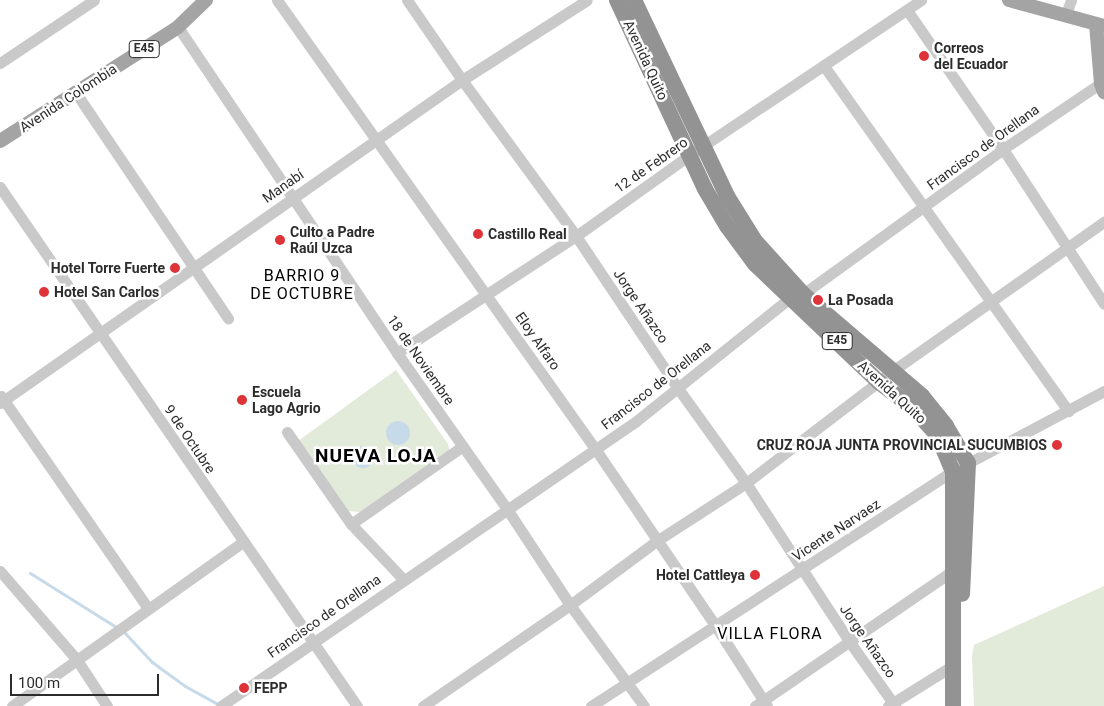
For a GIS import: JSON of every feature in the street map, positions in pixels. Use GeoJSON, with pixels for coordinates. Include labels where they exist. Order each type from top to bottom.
{"type":"FeatureCollection","features":[{"type":"Feature","properties":{"kind":"highway","name":"Avenida Quito"},"geometry":{"type":"LineString","coordinates":[[617,0],[697,151],[755,241],[797,296],[885,377],[935,433],[953,471],[961,635],[962,706]]}},
{"type":"Feature","properties":{"kind":"highway","name":"Avenida Quito"},"geometry":{"type":"LineString","coordinates":[[634,0],[697,151]]}},
{"type":"Feature","properties":{"kind":"highway","name":"Avenida Quito"},"geometry":{"type":"LineString","coordinates":[[885,377],[922,396],[946,426],[968,463],[957,573],[952,666],[953,706]]}},
{"type":"Feature","properties":{"kind":"main road","name":"Avenida Colombia"},"geometry":{"type":"LineString","coordinates":[[0,142],[178,27],[206,0]]}},
{"type":"Feature","properties":{"kind":"main road"},"geometry":{"type":"LineString","coordinates":[[1009,0],[1100,25]]}},
{"type":"Feature","properties":{"kind":"main road"},"geometry":{"type":"LineString","coordinates":[[1100,25],[1104,45]]}},
{"type":"Feature","properties":{"kind":"main road"},"geometry":{"type":"LineString","coordinates":[[1100,25],[1103,86]]}},
{"type":"Feature","properties":{"kind":"street"},"geometry":{"type":"LineString","coordinates":[[0,63],[94,0]]}},
{"type":"Feature","properties":{"kind":"street","name":"Eloy Alfaro"},"geometry":{"type":"LineString","coordinates":[[277,0],[487,294],[658,540],[715,625],[761,704]]}},
{"type":"Feature","properties":{"kind":"street","name":"Jorge Añazco"},"geometry":{"type":"LineString","coordinates":[[407,0],[462,80],[576,236],[677,387],[746,483],[892,705]]}},
{"type":"Feature","properties":{"kind":"street","name":"Manabí"},"geometry":{"type":"LineString","coordinates":[[1,400],[462,80],[587,0]]}},
{"type":"Feature","properties":{"kind":"street","name":"12 de Febrero"},"geometry":{"type":"LineString","coordinates":[[397,353],[576,236],[697,151],[921,0]]}},
{"type":"Feature","properties":{"kind":"street"},"geometry":{"type":"LineString","coordinates":[[1065,16],[1071,0]]}},
{"type":"Feature","properties":{"kind":"street"},"geometry":{"type":"LineString","coordinates":[[907,10],[1003,149],[1104,304]]}},
{"type":"Feature","properties":{"kind":"street","name":"18 de Noviembre"},"geometry":{"type":"LineString","coordinates":[[178,27],[397,353],[507,509],[570,605],[644,706]]}},
{"type":"Feature","properties":{"kind":"street"},"geometry":{"type":"LineString","coordinates":[[824,66],[1068,411]]}},
{"type":"Feature","properties":{"kind":"street","name":"Francisco de Orellana"},"geometry":{"type":"LineString","coordinates":[[221,706],[403,579],[596,450],[797,296],[924,208],[1003,149],[1103,86]]}},
{"type":"Feature","properties":{"kind":"street"},"geometry":{"type":"LineString","coordinates":[[76,93],[228,318]]}},
{"type":"Feature","properties":{"kind":"street","name":"9 de Octubre"},"geometry":{"type":"LineString","coordinates":[[0,187],[357,706]]}},
{"type":"Feature","properties":{"kind":"street"},"geometry":{"type":"LineString","coordinates":[[423,706],[570,605],[658,540],[746,483],[885,377],[991,304],[1104,222]]}},
{"type":"Feature","properties":{"kind":"street","name":"Vicente Narvaez"},"geometry":{"type":"LineString","coordinates":[[591,706],[953,471],[1104,391]]}},
{"type":"Feature","properties":{"kind":"street"},"geometry":{"type":"LineString","coordinates":[[1,400],[148,608]]}},
{"type":"Feature","properties":{"kind":"street"},"geometry":{"type":"LineString","coordinates":[[287,432],[351,524],[403,579]]}},
{"type":"Feature","properties":{"kind":"street"},"geometry":{"type":"LineString","coordinates":[[351,524],[463,446]]}},
{"type":"Feature","properties":{"kind":"street"},"geometry":{"type":"LineString","coordinates":[[12,706],[243,542]]}},
{"type":"Feature","properties":{"kind":"street"},"geometry":{"type":"LineString","coordinates":[[0,571],[77,660],[107,706]]}},
{"type":"Feature","properties":{"kind":"street"},"geometry":{"type":"LineString","coordinates":[[761,704],[849,641],[957,573]]}},
{"type":"Feature","properties":{"kind":"street"},"geometry":{"type":"LineString","coordinates":[[892,705],[952,666]]}},
{"type":"Feature","properties":{"kind":"green space"},"geometry":{"type":"Polygon","coordinates":[[[396,370],[448,444],[450,451],[361,512],[346,511],[298,441],[396,370]]]}},
{"type":"Feature","properties":{"kind":"green space"},"geometry":{"type":"Polygon","coordinates":[[[1104,586],[1104,706],[974,706],[972,656],[974,645],[1104,586]]]}},
{"type":"Feature","properties":{"kind":"water"},"geometry":{"type":"Polygon","coordinates":[[[398,421],[403,422],[409,428],[409,438],[403,444],[398,445],[393,444],[387,438],[386,433],[387,428],[393,422],[398,421]]]}},
{"type":"Feature","properties":{"kind":"water"},"geometry":{"type":"Polygon","coordinates":[[[359,446],[367,446],[374,453],[374,461],[367,468],[359,468],[352,461],[352,453],[359,446]]]}},
{"type":"Feature","properties":{"kind":"waterway"},"geometry":{"type":"LineString","coordinates":[[30,573],[124,632],[152,662],[185,686],[219,705]]}},
{"type":"Feature","properties":{"kind":"place","name":"Correos del Ecuador"},"geometry":{"type":"Point","coordinates":[924,56]}},
{"type":"Feature","properties":{"kind":"place","name":"Castillo Real"},"geometry":{"type":"Point","coordinates":[478,234]}},
{"type":"Feature","properties":{"kind":"place","name":"Culto a Padre Raúl Uzca"},"geometry":{"type":"Point","coordinates":[280,240]}},
{"type":"Feature","properties":{"kind":"place","name":"Hotel Torre Fuerte"},"geometry":{"type":"Point","coordinates":[175,268]}},
{"type":"Feature","properties":{"kind":"place","name":"Hotel San Carlos"},"geometry":{"type":"Point","coordinates":[44,292]}},
{"type":"Feature","properties":{"kind":"place","name":"La Posada"},"geometry":{"type":"Point","coordinates":[818,300]}},
{"type":"Feature","properties":{"kind":"place","name":"Escuela Lago Agrio"},"geometry":{"type":"Point","coordinates":[242,400]}},
{"type":"Feature","properties":{"kind":"place","name":"CRUZ ROJA JUNTA PROVINCIAL SUCUMBIOS"},"geometry":{"type":"Point","coordinates":[1057,445]}},
{"type":"Feature","properties":{"kind":"place","name":"Hotel Cattleya"},"geometry":{"type":"Point","coordinates":[755,575]}},
{"type":"Feature","properties":{"kind":"place","name":"FEPP"},"geometry":{"type":"Point","coordinates":[244,688]}},
{"type":"Feature","properties":{"kind":"district","name":"BARRIO 9 DE OCTUBRE"},"geometry":{"type":"Point","coordinates":[302,285]}},
{"type":"Feature","properties":{"kind":"district","name":"NUEVA LOJA"},"geometry":{"type":"Point","coordinates":[376,456]}},
{"type":"Feature","properties":{"kind":"district","name":"VILLA FLORA"},"geometry":{"type":"Point","coordinates":[770,634]}}]}
